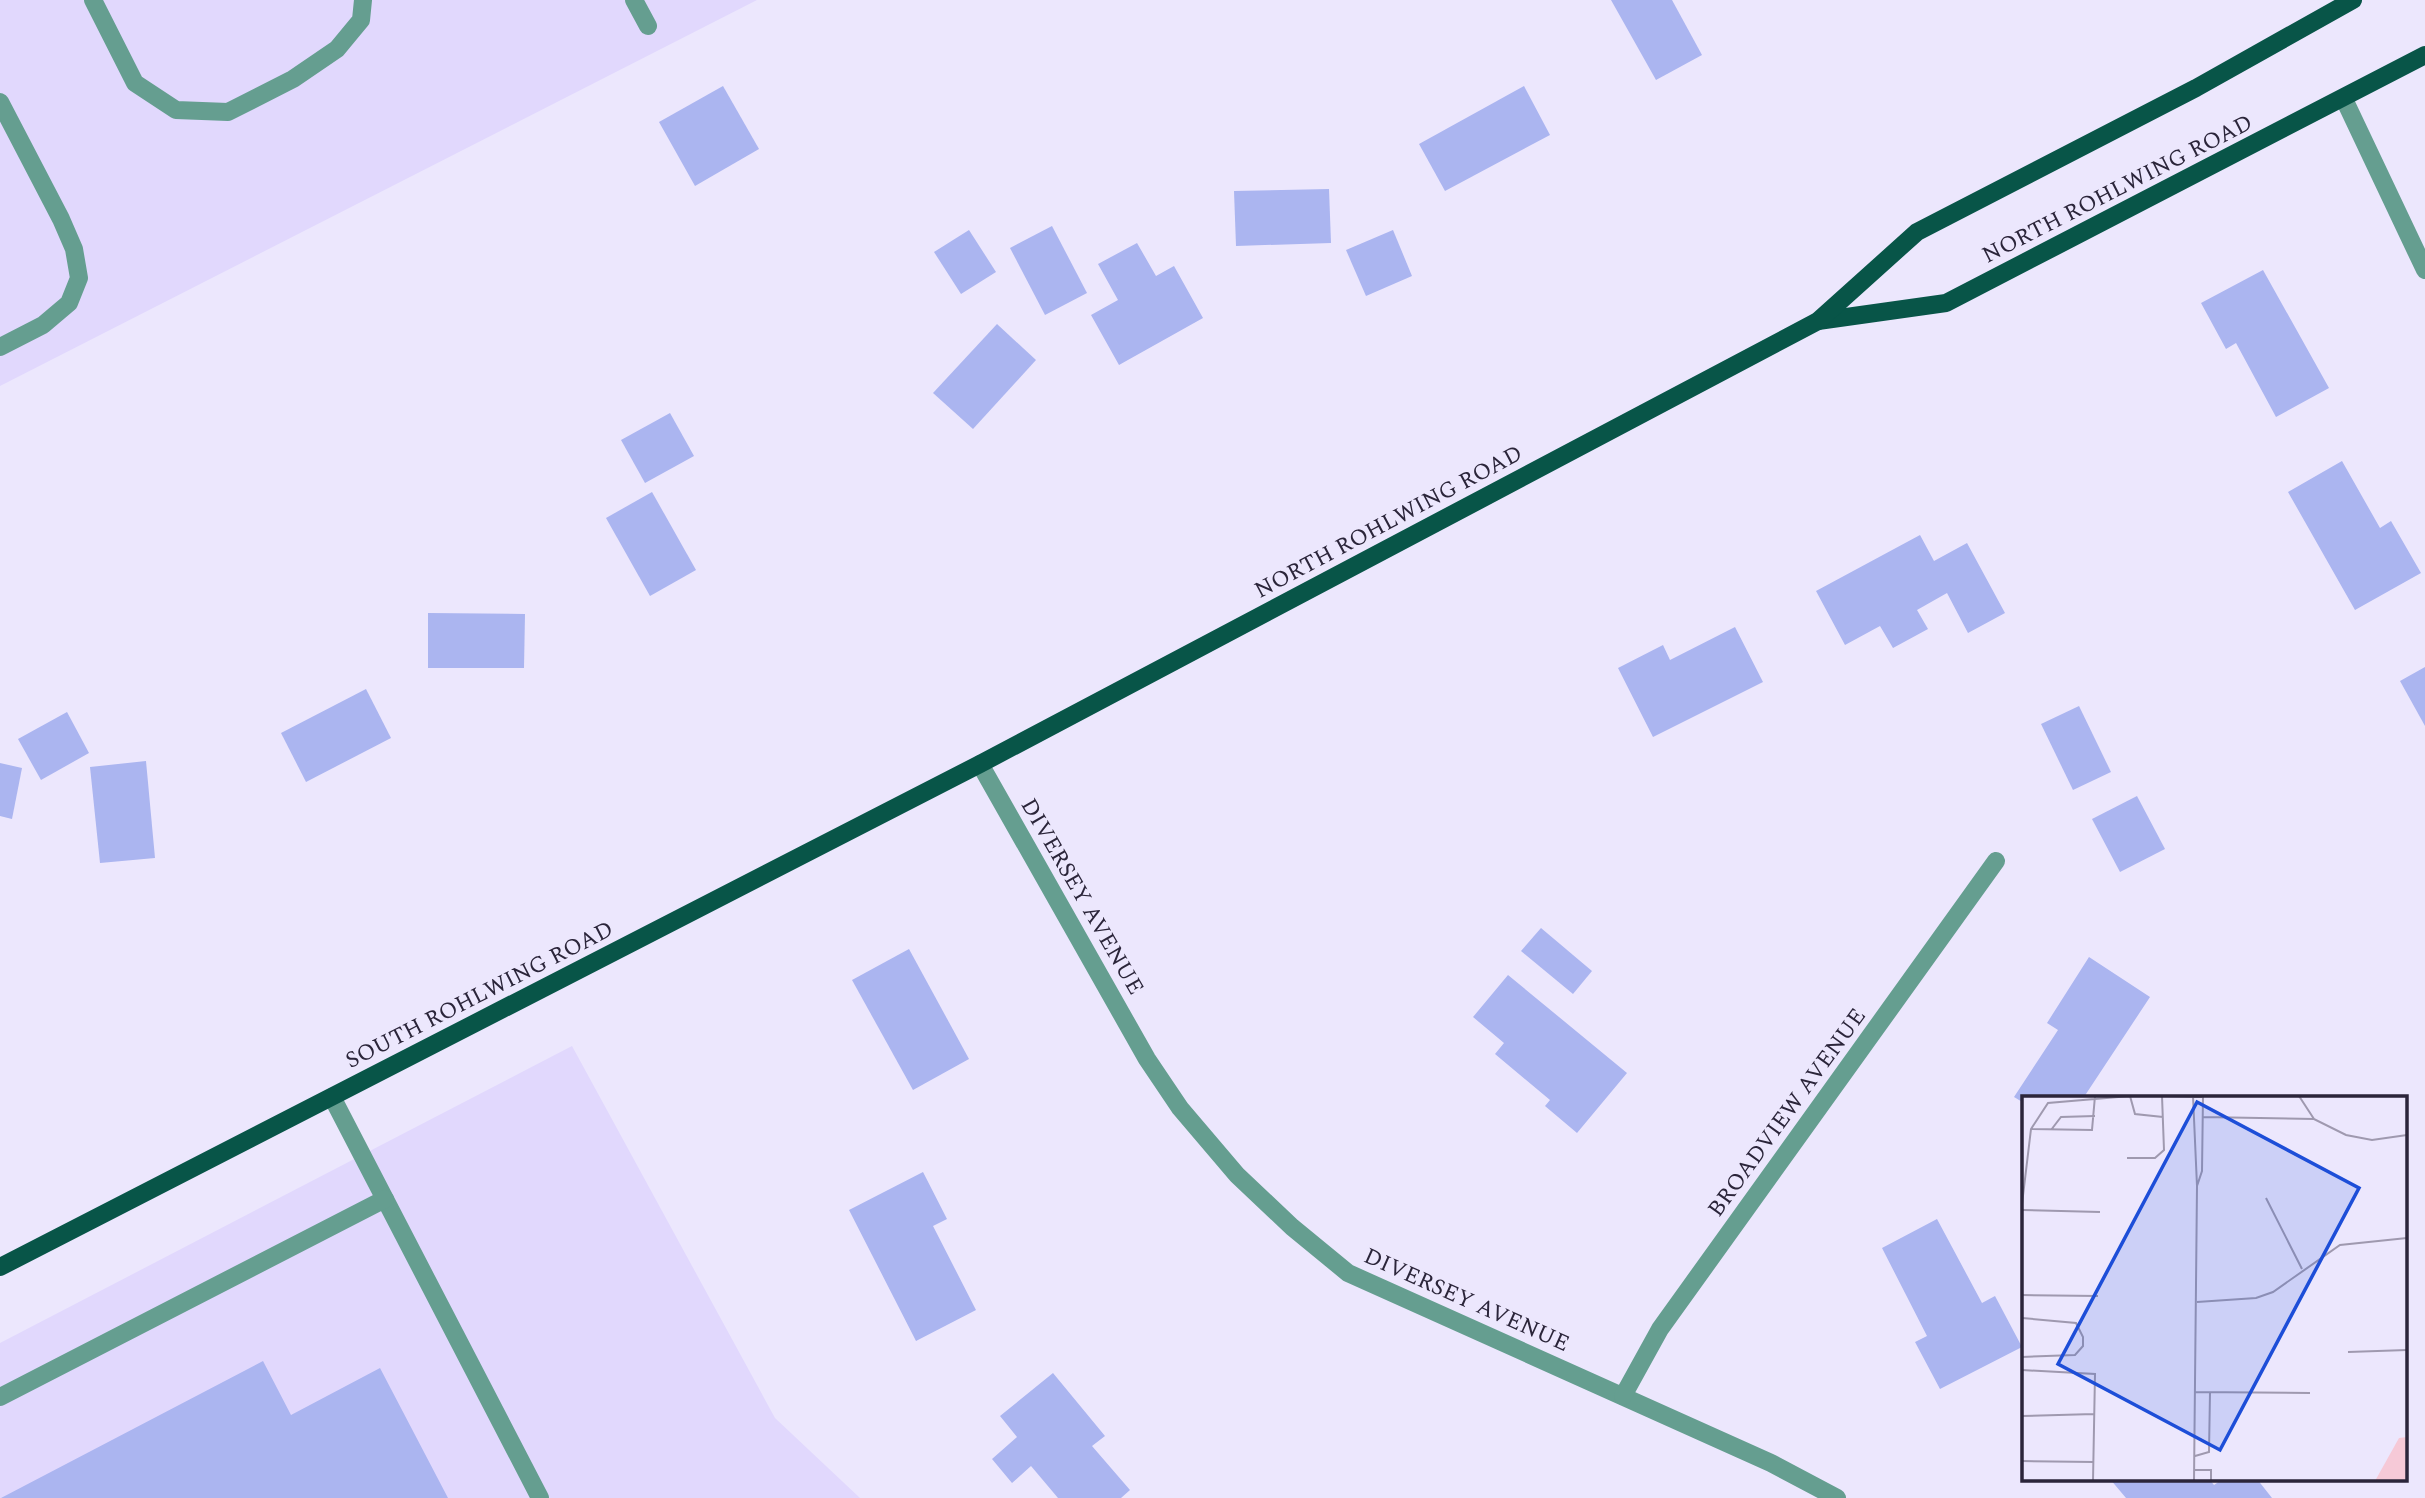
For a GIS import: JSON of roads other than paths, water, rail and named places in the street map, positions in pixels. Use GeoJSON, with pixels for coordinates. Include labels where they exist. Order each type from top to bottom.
{"type":"FeatureCollection","features":[{"type":"Feature","properties":{"kind":"main road","name":"NORTH ROHLWING ROAD"},"geometry":{"type":"LineString","coordinates":[[980,764],[1818,321],[1917,232],[2196,88],[2353,0]]}},
{"type":"Feature","properties":{"kind":"main road","name":"NORTH ROHLWING ROAD"},"geometry":{"type":"LineString","coordinates":[[1818,321],[1946,303],[2425,55]]}},
{"type":"Feature","properties":{"kind":"main road","name":"SOUTH ROHLWING ROAD"},"geometry":{"type":"LineString","coordinates":[[0,1267],[980,764]]}},
{"type":"Feature","properties":{"kind":"street"},"geometry":{"type":"LineString","coordinates":[[93,0],[135,83],[176,110],[228,112],[293,79],[337,49],[361,20],[363,0]]}},
{"type":"Feature","properties":{"kind":"street"},"geometry":{"type":"LineString","coordinates":[[634,0],[648,26]]}},
{"type":"Feature","properties":{"kind":"street"},"geometry":{"type":"LineString","coordinates":[[2344,99],[2425,270]]}},
{"type":"Feature","properties":{"kind":"street"},"geometry":{"type":"LineString","coordinates":[[0,102],[61,219],[74,249],[79,278],[69,303],[43,325],[0,347]]}},
{"type":"Feature","properties":{"kind":"street","name":"DIVERSEY AVENUE"},"geometry":{"type":"LineString","coordinates":[[980,764],[1147,1059],[1180,1108],[1237,1175],[1292,1227],[1348,1273],[1771,1463],[1837,1498]]}},
{"type":"Feature","properties":{"kind":"street","name":"BROADVIEW AVENUE"},"geometry":{"type":"LineString","coordinates":[[1623,1396],[1660,1329],[1996,861]]}},
{"type":"Feature","properties":{"kind":"street"},"geometry":{"type":"LineString","coordinates":[[332,1097],[540,1498]]}},
{"type":"Feature","properties":{"kind":"street"},"geometry":{"type":"LineString","coordinates":[[0,1397],[384,1199]]}}]}
